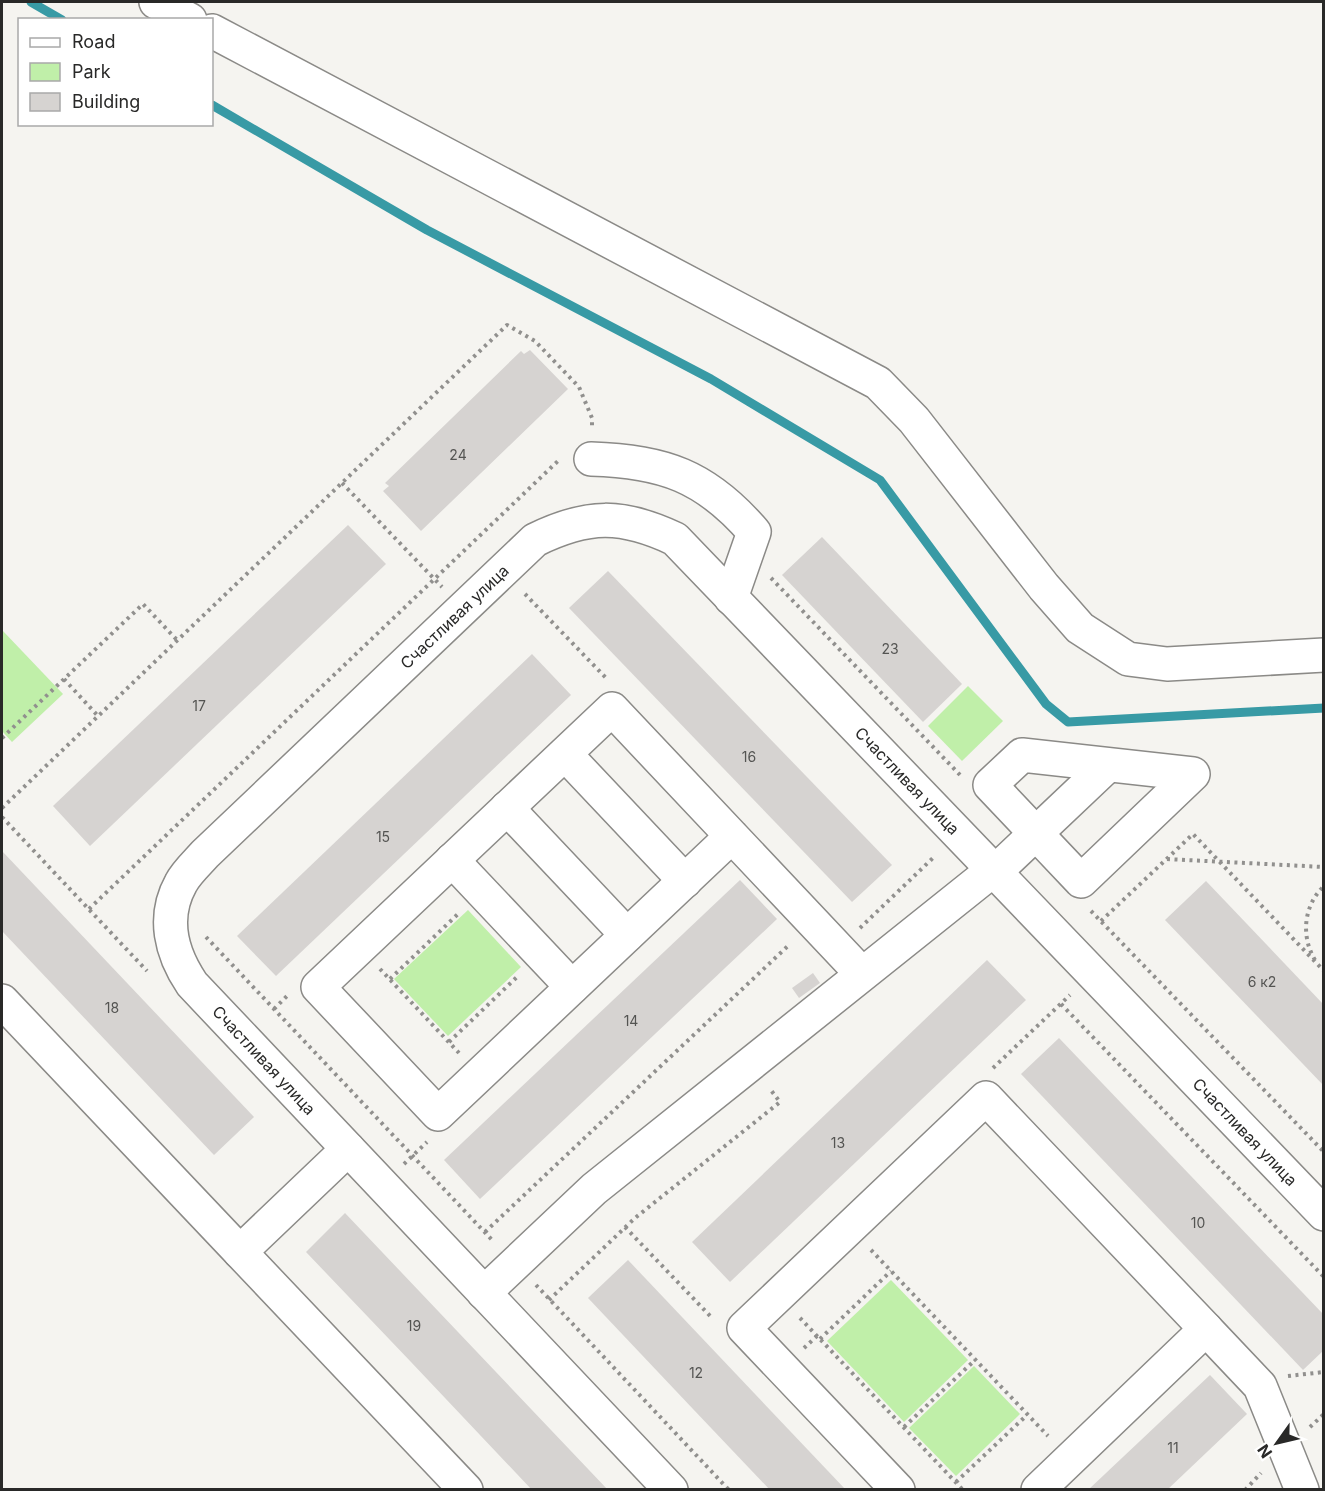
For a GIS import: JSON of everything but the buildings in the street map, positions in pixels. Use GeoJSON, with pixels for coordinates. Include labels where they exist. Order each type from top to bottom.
{"type":"FeatureCollection","features":[{"type":"Feature","properties":{"kind":"street"},"geometry":{"type":"LineString","coordinates":[[156,2],[186,18]]}},
{"type":"Feature","properties":{"kind":"street"},"geometry":{"type":"LineString","coordinates":[[213,32],[878,383],[914,420],[1080,628],[1128,659],[1167,664],[1323,655]]}},
{"type":"Feature","properties":{"kind":"street"},"geometry":{"type":"LineString","coordinates":[[579,456],[626,460],[673,471],[717,495],[737,512],[754,532],[732,598]]}},
{"type":"Feature","properties":{"kind":"street","name":"Счастливая улица"},"geometry":{"type":"LineString","coordinates":[[671,1490],[192,984],[181,969],[170,934],[171,915],[182,881],[205,855],[535,540],[557,529],[580,522],[605,520],[629,522],[653,528],[675,539],[1323,1214]]}},
{"type":"Feature","properties":{"kind":"street"},"geometry":{"type":"LineString","coordinates":[[732,836],[438,1114],[318,987],[612,710],[732,836],[862,974]]}},
{"type":"Feature","properties":{"kind":"street"},"geometry":{"type":"LineString","coordinates":[[565,754],[685,881]]}},
{"type":"Feature","properties":{"kind":"street"},"geometry":{"type":"LineString","coordinates":[[1022,755],[1193,774],[1081,881],[1036,833],[990,785],[1022,755]]}},
{"type":"Feature","properties":{"kind":"street"},"geometry":{"type":"LineString","coordinates":[[484,1293],[594,1189],[994,871],[1108,765]]}},
{"type":"Feature","properties":{"kind":"street"},"geometry":{"type":"LineString","coordinates":[[507,808],[627,935]]}},
{"type":"Feature","properties":{"kind":"street"},"geometry":{"type":"LineString","coordinates":[[452,860],[572,987]]}},
{"type":"Feature","properties":{"kind":"street"},"geometry":{"type":"LineString","coordinates":[[2,1001],[466,1490]]}},
{"type":"Feature","properties":{"kind":"street"},"geometry":{"type":"LineString","coordinates":[[898,1490],[744,1328],[986,1098],[1260,1386],[1302,1490]]}},
{"type":"Feature","properties":{"kind":"street"},"geometry":{"type":"LineString","coordinates":[[240,1252],[348,1149]]}},
{"type":"Feature","properties":{"kind":"street"},"geometry":{"type":"LineString","coordinates":[[1038,1490],[1206,1329]]}},
{"type":"Feature","properties":{"kind":"path"},"geometry":{"type":"LineString","coordinates":[[2,808],[507,325],[535,341],[579,387],[592,418],[579,456],[435,579],[89,909]]}},
{"type":"Feature","properties":{"kind":"path"},"geometry":{"type":"LineString","coordinates":[[342,483],[462,609]]}},
{"type":"Feature","properties":{"kind":"path"},"geometry":{"type":"LineString","coordinates":[[2,738],[143,604],[177,640]]}},
{"type":"Feature","properties":{"kind":"path"},"geometry":{"type":"LineString","coordinates":[[64,679],[98,716]]}},
{"type":"Feature","properties":{"kind":"path"},"geometry":{"type":"LineString","coordinates":[[1101,921],[1193,834],[1323,971]]}},
{"type":"Feature","properties":{"kind":"path"},"geometry":{"type":"LineString","coordinates":[[838,949],[939,852]]}},
{"type":"Feature","properties":{"kind":"path"},"geometry":{"type":"LineString","coordinates":[[1166,859],[1323,867]]}},
{"type":"Feature","properties":{"kind":"path"},"geometry":{"type":"LineString","coordinates":[[1318,966],[1310,952],[1306,935],[1306,918],[1311,902],[1323,886]]}},
{"type":"Feature","properties":{"kind":"path"},"geometry":{"type":"LineString","coordinates":[[390,979],[461,911]]}},
{"type":"Feature","properties":{"kind":"path"},"geometry":{"type":"LineString","coordinates":[[485,1232],[813,922]]}},
{"type":"Feature","properties":{"kind":"path"},"geometry":{"type":"LineString","coordinates":[[203,935],[729,1490]]}},
{"type":"Feature","properties":{"kind":"path"},"geometry":{"type":"LineString","coordinates":[[360,948],[480,1074]]}},
{"type":"Feature","properties":{"kind":"path"},"geometry":{"type":"LineString","coordinates":[[449,1042],[521,974]]}},
{"type":"Feature","properties":{"kind":"path"},"geometry":{"type":"LineString","coordinates":[[1061,1004],[1323,1277]]}},
{"type":"Feature","properties":{"kind":"path"},"geometry":{"type":"LineString","coordinates":[[549,1300],[635,1218]]}},
{"type":"Feature","properties":{"kind":"path"},"geometry":{"type":"LineString","coordinates":[[849,1228],[1070,1459]]}},
{"type":"Feature","properties":{"kind":"path"},"geometry":{"type":"LineString","coordinates":[[820,1339],[891,1271]]}},
{"type":"Feature","properties":{"kind":"path"},"geometry":{"type":"LineString","coordinates":[[778,1296],[904,1427],[958,1487],[1027,1414]]}},
{"type":"Feature","properties":{"kind":"path"},"geometry":{"type":"LineString","coordinates":[[904,1427],[975,1360]]}},
{"type":"Feature","properties":{"kind":"path"},"geometry":{"type":"LineString","coordinates":[[1278,1378],[1323,1372]]}},
{"type":"Feature","properties":{"kind":"green space"},"geometry":{"type":"Polygon","coordinates":[[[2,630],[63,694],[12,742],[2,731],[2,630]]]}},
{"type":"Feature","properties":{"kind":"green space"},"geometry":{"type":"Polygon","coordinates":[[[968,686],[1003,721],[962,761],[928,726],[968,686]]]}},
{"type":"Feature","properties":{"kind":"green space"},"geometry":{"type":"Polygon","coordinates":[[[468,910],[521,967],[448,1036],[394,979],[468,910]]]}},
{"type":"Feature","properties":{"kind":"green space"},"geometry":{"type":"Polygon","coordinates":[[[891,1280],[968,1360],[904,1422],[827,1341],[891,1280]]]}},
{"type":"Feature","properties":{"kind":"green space"},"geometry":{"type":"Polygon","coordinates":[[[974,1366],[1020,1414],[956,1476],[909,1428],[974,1366]]]}},
{"type":"Feature","properties":{"kind":"waterway"},"geometry":{"type":"LineString","coordinates":[[31,2],[59,18]]}},
{"type":"Feature","properties":{"kind":"waterway"},"geometry":{"type":"LineString","coordinates":[[213,106],[427,230],[711,379],[880,480],[1046,704],[1068,722],[1324,708]]}}]}
